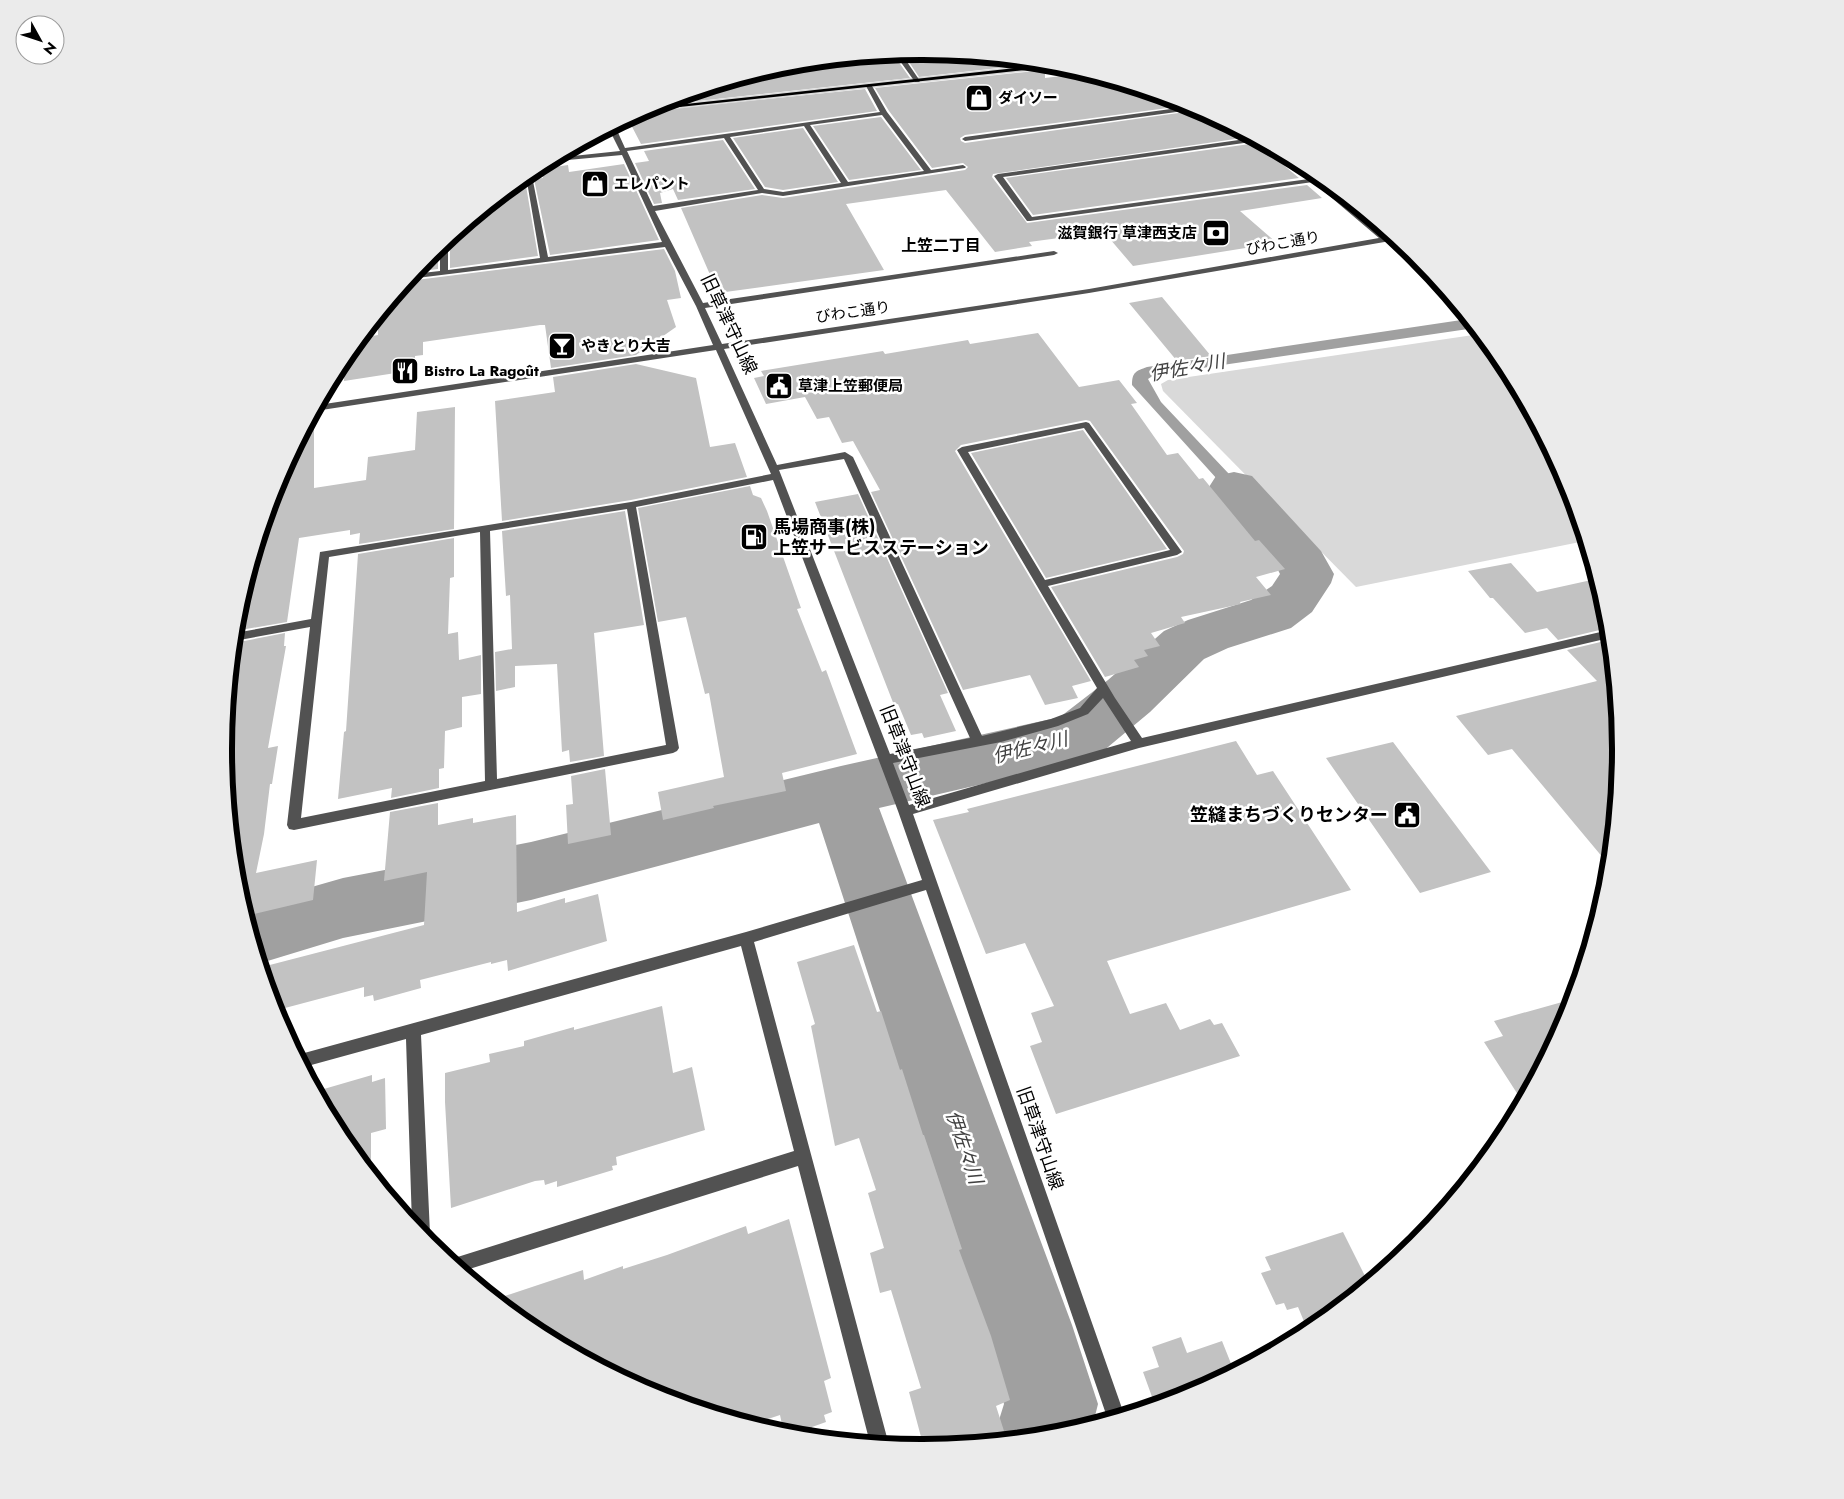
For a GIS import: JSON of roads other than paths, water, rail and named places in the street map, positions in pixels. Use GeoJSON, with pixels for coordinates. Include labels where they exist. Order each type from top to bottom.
{"type":"FeatureCollection","features":[{"type":"Feature","properties":{"kind":"main road"},"geometry":{"type":"LineString","coordinates":[[672,107],[1028,69]]}},
{"type":"Feature","properties":{"kind":"street"},"geometry":{"type":"LineString","coordinates":[[903,60],[917,81]]}},
{"type":"Feature","properties":{"kind":"street"},"geometry":{"type":"LineString","coordinates":[[869,86],[884,113],[929,172]]}},
{"type":"Feature","properties":{"kind":"street"},"geometry":{"type":"LineString","coordinates":[[965,139],[1180,110]]}},
{"type":"Feature","properties":{"kind":"street"},"geometry":{"type":"LineString","coordinates":[[566,159],[884,113]]}},
{"type":"Feature","properties":{"kind":"street"},"geometry":{"type":"LineString","coordinates":[[806,124],[846,184]]}},
{"type":"Feature","properties":{"kind":"street","name":"旧草津守山線"},"geometry":{"type":"LineString","coordinates":[[614,132],[667,244],[700,306],[776,472],[902,803],[1114,1412]]}},
{"type":"Feature","properties":{"kind":"street"},"geometry":{"type":"LineString","coordinates":[[726,135],[762,191]]}},
{"type":"Feature","properties":{"kind":"street"},"geometry":{"type":"LineString","coordinates":[[1247,141],[998,176],[1030,220],[1311,180]]}},
{"type":"Feature","properties":{"kind":"street"},"geometry":{"type":"LineString","coordinates":[[651,210],[762,191],[783,194],[963,167]]}},
{"type":"Feature","properties":{"kind":"street"},"geometry":{"type":"LineString","coordinates":[[531,182],[544,260]]}},
{"type":"Feature","properties":{"kind":"street","name":"びわこ通り"},"geometry":{"type":"LineString","coordinates":[[324,407],[1088,291],[1385,239]]}},
{"type":"Feature","properties":{"kind":"street"},"geometry":{"type":"LineString","coordinates":[[422,275],[667,244]]}},
{"type":"Feature","properties":{"kind":"street"},"geometry":{"type":"LineString","coordinates":[[444,253],[444,272]]}},
{"type":"Feature","properties":{"kind":"street"},"geometry":{"type":"LineString","coordinates":[[700,306],[1054,253]]}},
{"type":"Feature","properties":{"kind":"street"},"geometry":{"type":"LineString","coordinates":[[1043,584],[1177,552],[1086,425],[962,450],[1104,690],[1139,743]]}},
{"type":"Feature","properties":{"kind":"street"},"geometry":{"type":"LineString","coordinates":[[631,505],[673,748],[294,825],[324,554],[631,505],[845,456],[848,457],[978,742]]}},
{"type":"Feature","properties":{"kind":"street"},"geometry":{"type":"LineString","coordinates":[[485,528],[491,785]]}},
{"type":"Feature","properties":{"kind":"street"},"geometry":{"type":"LineString","coordinates":[[242,636],[315,622]]}},
{"type":"Feature","properties":{"kind":"street"},"geometry":{"type":"LineString","coordinates":[[902,803],[1139,743],[1602,636]]}},
{"type":"Feature","properties":{"kind":"street"},"geometry":{"type":"LineString","coordinates":[[887,765],[1054,723],[1084,711],[1104,690]]}},
{"type":"Feature","properties":{"kind":"street"},"geometry":{"type":"LineString","coordinates":[[307,1059],[746,938],[930,883]]}},
{"type":"Feature","properties":{"kind":"street"},"geometry":{"type":"LineString","coordinates":[[746,938],[878,1438]]}},
{"type":"Feature","properties":{"kind":"street"},"geometry":{"type":"LineString","coordinates":[[413,1029],[421,1222]]}},
{"type":"Feature","properties":{"kind":"street"},"geometry":{"type":"LineString","coordinates":[[462,1263],[803,1156]]}},
{"type":"Feature","properties":{"kind":"water"},"geometry":{"type":"Polygon","coordinates":[[[1461,320],[1468,329],[1154,375],[1148,379],[1161,402],[1298,547],[1284,553],[1132,385],[1135,373],[1147,367],[1461,320]]]}},
{"type":"Feature","properties":{"kind":"waterway","name":"伊佐々川"},"geometry":{"type":"LineString","coordinates":[[841,792],[1038,747],[1080,735],[1129,696],[1184,645],[1208,634],[1271,614],[1292,599],[1304,583],[1307,574],[1302,563],[1234,487]]}},
{"type":"Feature","properties":{"kind":"waterway"},"geometry":{"type":"LineString","coordinates":[[258,933],[343,908],[531,871],[841,792]]}},
{"type":"Feature","properties":{"kind":"waterway","name":"伊佐々川"},"geometry":{"type":"LineString","coordinates":[[841,792],[1027,1325],[1051,1404],[1044,1428]]}},
{"type":"Feature","properties":{"kind":"place","name":"ダイソー"},"geometry":{"type":"Point","coordinates":[979,98]}},
{"type":"Feature","properties":{"kind":"place","name":"エレパント"},"geometry":{"type":"Point","coordinates":[595,184]}},
{"type":"Feature","properties":{"kind":"place","name":"滋賀銀行 草津西支店"},"geometry":{"type":"Point","coordinates":[1216,233]}},
{"type":"Feature","properties":{"kind":"place","name":"やきとり大吉"},"geometry":{"type":"Point","coordinates":[562,346]}},
{"type":"Feature","properties":{"kind":"place","name":"Bistro La Ragoût"},"geometry":{"type":"Point","coordinates":[405,371]}},
{"type":"Feature","properties":{"kind":"place","name":"草津上笠郵便局"},"geometry":{"type":"Point","coordinates":[779,386]}},
{"type":"Feature","properties":{"kind":"place","name":"馬場商事(株) 上笠サービスステーション"},"geometry":{"type":"Point","coordinates":[754,537]}},
{"type":"Feature","properties":{"kind":"place","name":"笠縫まちづくりセンター"},"geometry":{"type":"Point","coordinates":[1407,815]}},
{"type":"Feature","properties":{"kind":"district","name":"上笠二丁目"},"geometry":{"type":"Point","coordinates":[941,245]}}]}
